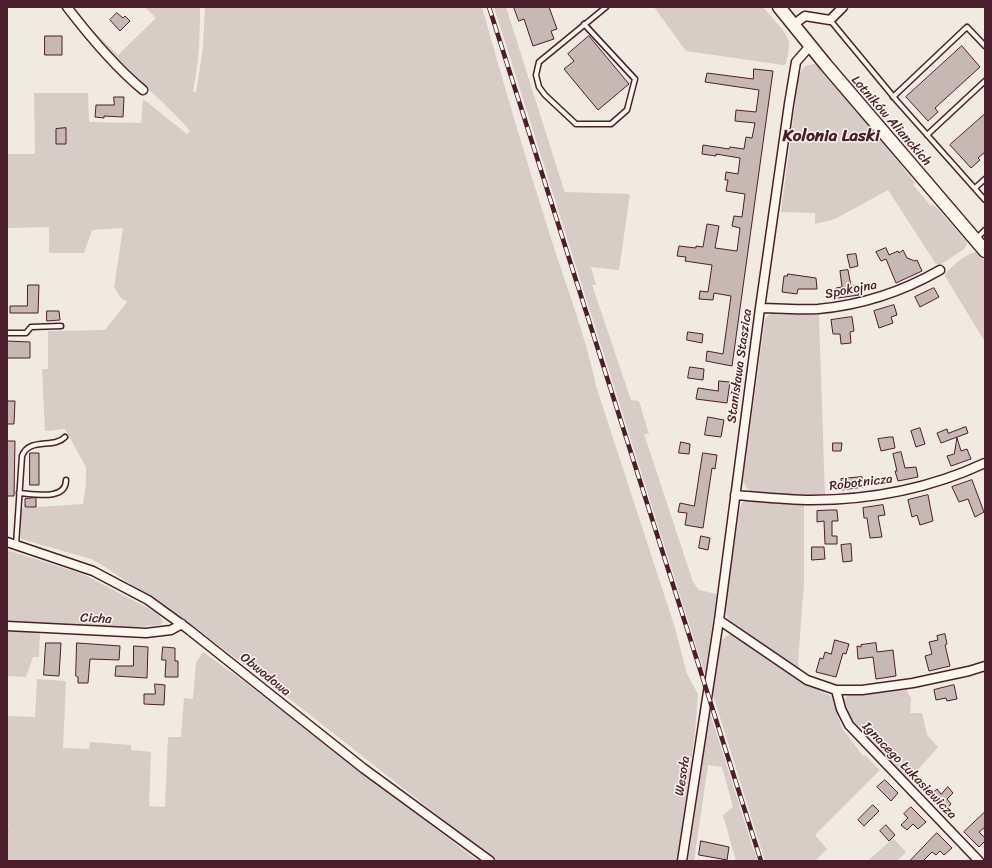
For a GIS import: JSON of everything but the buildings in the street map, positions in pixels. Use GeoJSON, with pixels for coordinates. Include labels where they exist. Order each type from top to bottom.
{"type":"FeatureCollection","features":[{"type":"Feature","properties":{"kind":"main road","name":"Lotników Alianckich"},"geometry":{"type":"LineString","coordinates":[[779,7],[810,46],[985,251]]}},
{"type":"Feature","properties":{"kind":"street"},"geometry":{"type":"LineString","coordinates":[[67,7],[123,73],[143,90]]}},
{"type":"Feature","properties":{"kind":"street"},"geometry":{"type":"LineString","coordinates":[[793,25],[805,16],[830,20],[844,7]]}},
{"type":"Feature","properties":{"kind":"street","name":"Stanisława Staszica"},"geometry":{"type":"LineString","coordinates":[[708,694],[760,308],[796,62],[810,46]]}},
{"type":"Feature","properties":{"kind":"street","name":"Spokojna"},"geometry":{"type":"LineString","coordinates":[[760,308],[818,309],[860,303],[882,297],[911,286],[940,270]]}},
{"type":"Feature","properties":{"kind":"street","name":"Robotnicza"},"geometry":{"type":"LineString","coordinates":[[735,495],[810,500],[880,495],[948,478],[985,463]]}},
{"type":"Feature","properties":{"kind":"street","name":"Obwodowa"},"geometry":{"type":"LineString","coordinates":[[7,542],[94,571],[148,600],[182,624],[363,768],[490,861]]}},
{"type":"Feature","properties":{"kind":"street"},"geometry":{"type":"LineString","coordinates":[[719,620],[807,680],[836,690],[862,690],[913,683],[985,666]]}},
{"type":"Feature","properties":{"kind":"street","name":"Cicha"},"geometry":{"type":"LineString","coordinates":[[7,626],[146,633],[171,630],[182,624]]}},
{"type":"Feature","properties":{"kind":"street","name":"Ignacego Łukasiewicza"},"geometry":{"type":"LineString","coordinates":[[836,690],[841,709],[849,725],[979,861]]}},
{"type":"Feature","properties":{"kind":"street","name":"Wesoła"},"geometry":{"type":"LineString","coordinates":[[682,861],[708,694]]}},
{"type":"Feature","properties":{"kind":"lane"},"geometry":{"type":"LineString","coordinates":[[584,24],[635,79],[627,110],[611,124],[576,124],[545,95],[539,87],[536,75],[536,67],[539,62],[584,24],[606,7]]}},
{"type":"Feature","properties":{"kind":"lane"},"geometry":{"type":"LineString","coordinates":[[830,20],[893,97],[985,200]]}},
{"type":"Feature","properties":{"kind":"lane"},"geometry":{"type":"LineString","coordinates":[[893,97],[967,27],[985,46]]}},
{"type":"Feature","properties":{"kind":"lane"},"geometry":{"type":"LineString","coordinates":[[927,135],[985,81]]}},
{"type":"Feature","properties":{"kind":"lane"},"geometry":{"type":"LineString","coordinates":[[975,188],[985,179]]}},
{"type":"Feature","properties":{"kind":"lane"},"geometry":{"type":"LineString","coordinates":[[975,240],[985,230]]}},
{"type":"Feature","properties":{"kind":"lane"},"geometry":{"type":"LineString","coordinates":[[7,333],[26,333],[31,327],[61,326]]}},
{"type":"Feature","properties":{"kind":"lane"},"geometry":{"type":"LineString","coordinates":[[16,545],[22,456],[28,448],[34,445],[53,443],[66,437]]}},
{"type":"Feature","properties":{"kind":"lane"},"geometry":{"type":"LineString","coordinates":[[19,493],[58,493],[63,490],[66,485],[66,480]]}},
{"type":"Feature","properties":{"kind":"shaded area"},"geometry":{"type":"Polygon","coordinates":[[[145,7],[200,7],[199,49],[193,91],[196,93],[203,48],[205,7],[482,7],[531,176],[581,327],[596,386],[675,628],[687,674],[698,694],[695,733],[677,861],[499,861],[455,829],[291,700],[185,620],[91,559],[21,539],[21,508],[83,504],[86,484],[86,467],[65,429],[45,431],[42,369],[48,369],[48,331],[105,330],[127,302],[121,298],[114,287],[123,228],[92,230],[84,253],[49,253],[49,227],[7,228],[7,154],[35,154],[34,93],[88,93],[89,122],[141,123],[143,99],[187,134],[190,131],[171,110],[110,54],[92,34],[83,21],[118,55],[156,18],[145,7]]]}},
{"type":"Feature","properties":{"kind":"shaded area"},"geometry":{"type":"Polygon","coordinates":[[[494,7],[506,7],[565,192],[630,194],[619,270],[591,267],[596,285],[592,285],[631,400],[639,401],[649,434],[644,434],[693,582],[699,590],[717,594],[705,674],[494,7]]]}},
{"type":"Feature","properties":{"kind":"shaded area"},"geometry":{"type":"Polygon","coordinates":[[[654,7],[763,7],[788,38],[789,47],[786,64],[783,65],[686,51],[654,7]]]}},
{"type":"Feature","properties":{"kind":"shaded area"},"geometry":{"type":"Polygon","coordinates":[[[814,64],[818,65],[882,141],[915,183],[913,185],[931,206],[933,205],[937,208],[966,241],[967,244],[964,249],[940,265],[936,264],[888,190],[835,219],[815,224],[815,213],[781,212],[799,74],[805,66],[814,64]]]}},
{"type":"Feature","properties":{"kind":"shaded area"},"geometry":{"type":"Polygon","coordinates":[[[976,252],[985,261],[985,342],[945,276],[945,273],[959,261],[967,255],[976,252]]]}},
{"type":"Feature","properties":{"kind":"shaded area"},"geometry":{"type":"Polygon","coordinates":[[[771,313],[819,315],[825,495],[764,494],[749,490],[743,480],[765,319],[771,313]]]}},
{"type":"Feature","properties":{"kind":"shaded area"},"geometry":{"type":"Polygon","coordinates":[[[749,500],[804,503],[804,583],[798,661],[800,671],[728,619],[725,610],[740,507],[743,502],[749,500]]]}},
{"type":"Feature","properties":{"kind":"shaded area"},"geometry":{"type":"Polygon","coordinates":[[[7,550],[83,574],[157,613],[163,621],[160,625],[135,627],[7,623],[7,550]]]}},
{"type":"Feature","properties":{"kind":"shaded area"},"geometry":{"type":"Polygon","coordinates":[[[7,630],[38,631],[40,633],[39,657],[33,657],[26,677],[7,676],[7,630]]]}},
{"type":"Feature","properties":{"kind":"shaded area"},"geometry":{"type":"Polygon","coordinates":[[[731,634],[798,680],[831,696],[842,728],[863,756],[866,756],[880,770],[815,835],[827,849],[815,861],[765,861],[713,695],[721,642],[725,637],[731,634]]]}},
{"type":"Feature","properties":{"kind":"shaded area"},"geometry":{"type":"Polygon","coordinates":[[[203,652],[238,677],[478,861],[7,861],[7,826],[9,825],[7,819],[7,716],[35,717],[37,679],[66,681],[63,748],[89,749],[90,742],[131,745],[131,750],[151,752],[149,806],[165,807],[168,737],[181,737],[184,698],[193,699],[196,663],[203,652]]]}},
{"type":"Feature","properties":{"kind":"shaded area"},"geometry":{"type":"Polygon","coordinates":[[[906,690],[911,698],[910,713],[922,713],[927,735],[938,747],[907,782],[853,725],[844,708],[844,701],[849,695],[906,690]]]}},
{"type":"Feature","properties":{"kind":"shaded area"},"geometry":{"type":"Polygon","coordinates":[[[710,713],[758,861],[736,861],[723,815],[733,807],[722,767],[708,765],[694,861],[688,861],[710,713]]]}},
{"type":"Feature","properties":{"kind":"shaded area"},"geometry":{"type":"Polygon","coordinates":[[[893,838],[906,852],[897,861],[868,861],[893,838]]]}},
{"type":"Feature","properties":{"kind":"railway"},"geometry":{"type":"LineString","coordinates":[[489,7],[761,861]]}},
{"type":"Feature","properties":{"kind":"district","name":"Kolonia Laski"},"geometry":{"type":"Point","coordinates":[831,137]}}]}
